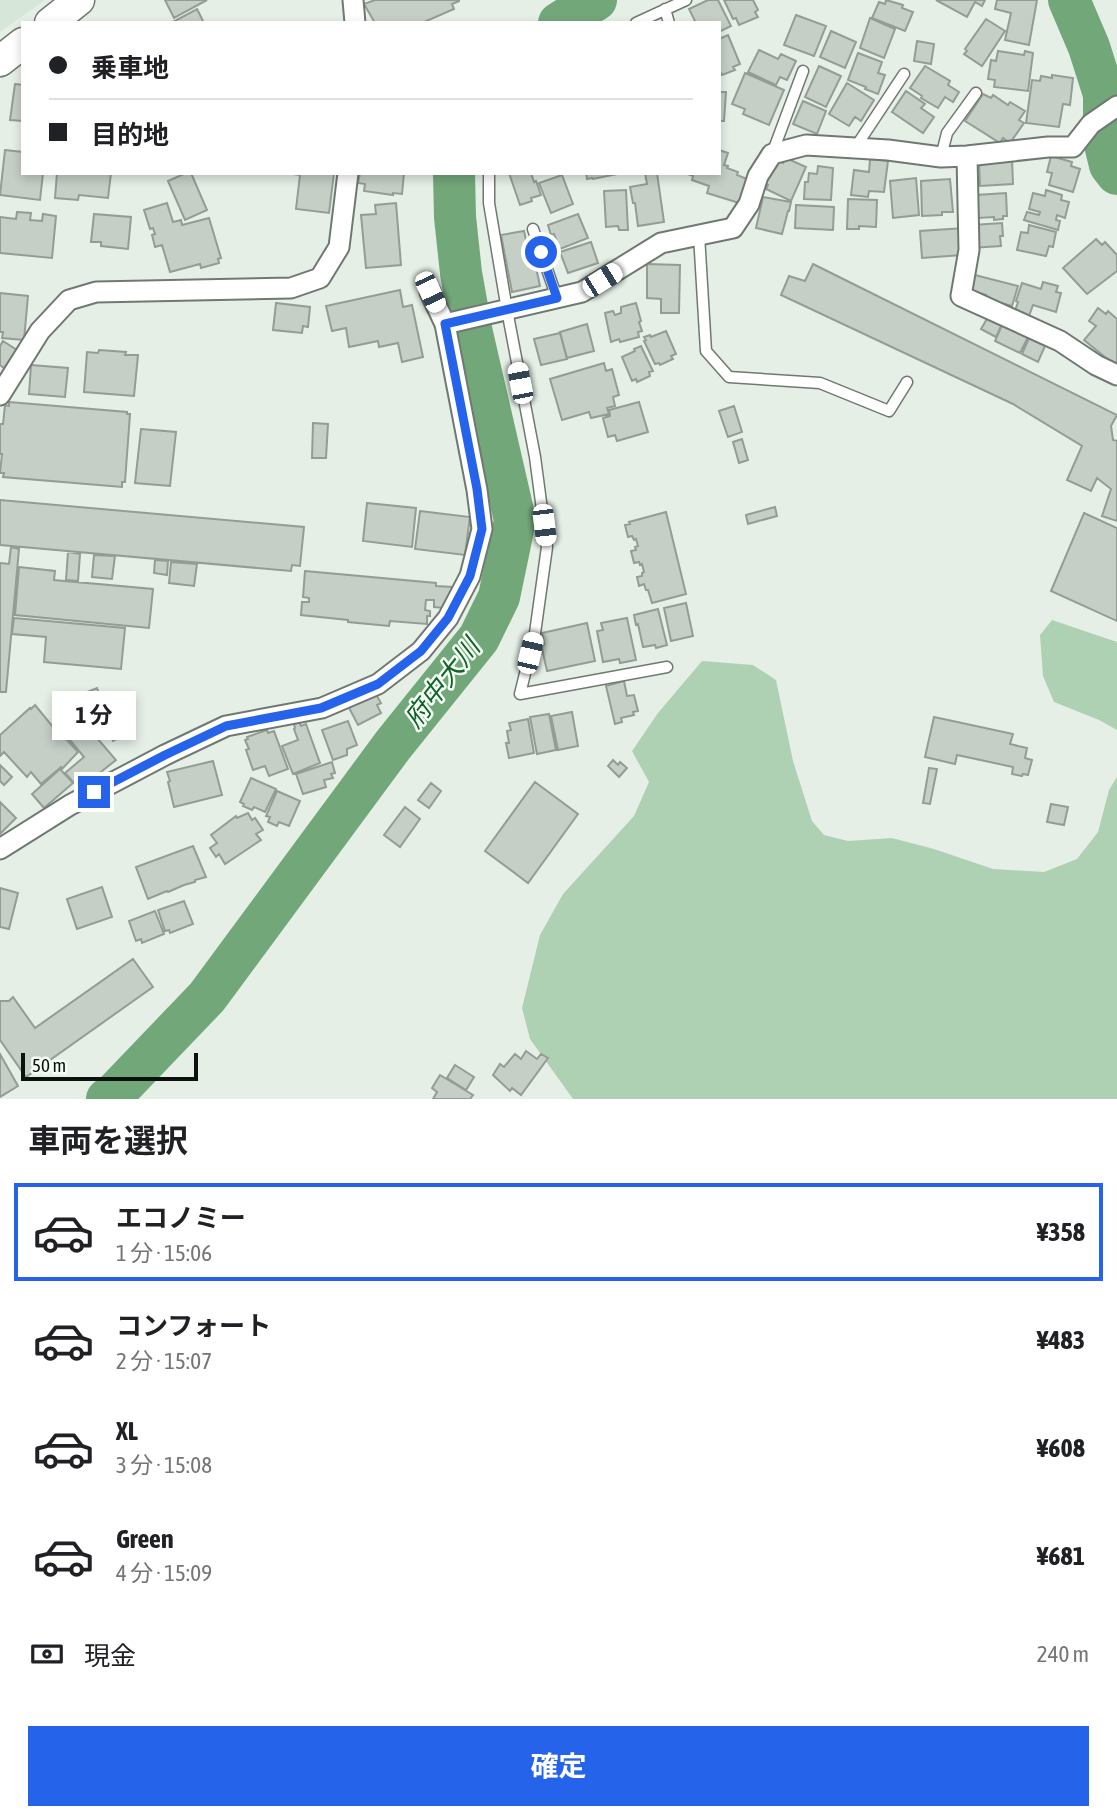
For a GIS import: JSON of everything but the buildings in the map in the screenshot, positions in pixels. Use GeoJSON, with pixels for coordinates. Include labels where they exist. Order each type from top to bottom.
{"type":"FeatureCollection","features":[{"type":"Feature","properties":{"kind":"main road"},"geometry":{"type":"LineString","coordinates":[[53,21],[79,0]]}},
{"type":"Feature","properties":{"kind":"main road"},"geometry":{"type":"LineString","coordinates":[[0,61],[21,45]]}},
{"type":"Feature","properties":{"kind":"street"},"geometry":{"type":"LineString","coordinates":[[353,0],[355,21]]}},
{"type":"Feature","properties":{"kind":"street"},"geometry":{"type":"LineString","coordinates":[[448,323],[582,292],[661,243],[733,228],[749,204],[758,176],[772,153],[806,145],[941,157],[1073,147],[1091,124],[1117,106]]}},
{"type":"Feature","properties":{"kind":"street"},"geometry":{"type":"LineString","coordinates":[[967,156],[969,250],[961,296],[1060,341],[1096,365],[1117,375]]}},
{"type":"Feature","properties":{"kind":"street"},"geometry":{"type":"LineString","coordinates":[[0,395],[40,331],[69,300],[96,292],[290,288],[320,278],[339,247],[348,175]]}},
{"type":"Feature","properties":{"kind":"street"},"geometry":{"type":"LineString","coordinates":[[0,849],[70,805],[226,726],[321,708],[378,684],[421,651],[448,618],[470,576],[482,529],[448,323],[430,292]]}},
{"type":"Feature","properties":{"kind":"lane"},"geometry":{"type":"LineString","coordinates":[[640,21],[686,0]]}},
{"type":"Feature","properties":{"kind":"lane"},"geometry":{"type":"LineString","coordinates":[[665,9],[668,21]]}},
{"type":"Feature","properties":{"kind":"lane"},"geometry":{"type":"LineString","coordinates":[[772,153],[803,71]]}},
{"type":"Feature","properties":{"kind":"lane"},"geometry":{"type":"LineString","coordinates":[[855,148],[904,75]]}},
{"type":"Feature","properties":{"kind":"lane"},"geometry":{"type":"LineString","coordinates":[[941,157],[947,133],[975,93]]}},
{"type":"Feature","properties":{"kind":"lane"},"geometry":{"type":"LineString","coordinates":[[489,175],[489,203],[500,311],[535,457],[547,547],[535,633],[520,695],[667,667]]}},
{"type":"Feature","properties":{"kind":"lane"},"geometry":{"type":"LineString","coordinates":[[533,229],[557,298]]}},
{"type":"Feature","properties":{"kind":"lane"},"geometry":{"type":"LineString","coordinates":[[699,235],[706,351],[729,377],[820,383],[889,411],[907,382]]}},
{"type":"Feature","properties":{"kind":"shaded area"},"geometry":{"type":"Polygon","coordinates":[[[0,0],[45,0],[0,32],[0,0]]]}},
{"type":"Feature","properties":{"kind":"green space"},"geometry":{"type":"Polygon","coordinates":[[[1052,620],[1117,642],[1117,730],[1054,702],[1043,676],[1040,635],[1052,620]]]}},
{"type":"Feature","properties":{"kind":"green space"},"geometry":{"type":"Polygon","coordinates":[[[702,661],[753,665],[776,680],[793,761],[812,821],[824,835],[848,841],[892,838],[993,869],[1044,872],[1077,859],[1098,832],[1109,790],[1117,777],[1117,1099],[573,1099],[530,1039],[522,1008],[540,935],[563,894],[634,816],[649,782],[632,751],[658,713],[702,661]]]}},
{"type":"Feature","properties":{"kind":"waterway","name":"府中大川"},"geometry":{"type":"LineString","coordinates":[[562,21],[596,0]]}},
{"type":"Feature","properties":{"kind":"waterway"},"geometry":{"type":"LineString","coordinates":[[1069,0],[1089,47],[1104,94],[1104,140],[1110,165],[1117,174]]}},
{"type":"Feature","properties":{"kind":"waterway","name":"府中大川"},"geometry":{"type":"LineString","coordinates":[[107,1099],[207,997],[393,745],[479,638],[499,597],[515,520],[471,329],[461,273],[454,175]]}},
{"type":"Feature","properties":{"kind":"route"},"geometry":{"type":"LineString","coordinates":[[94,792],[226,726],[321,708],[378,684],[421,651],[448,618],[470,576],[482,529],[477,489],[445,324],[557,298],[541,252]]}}]}
